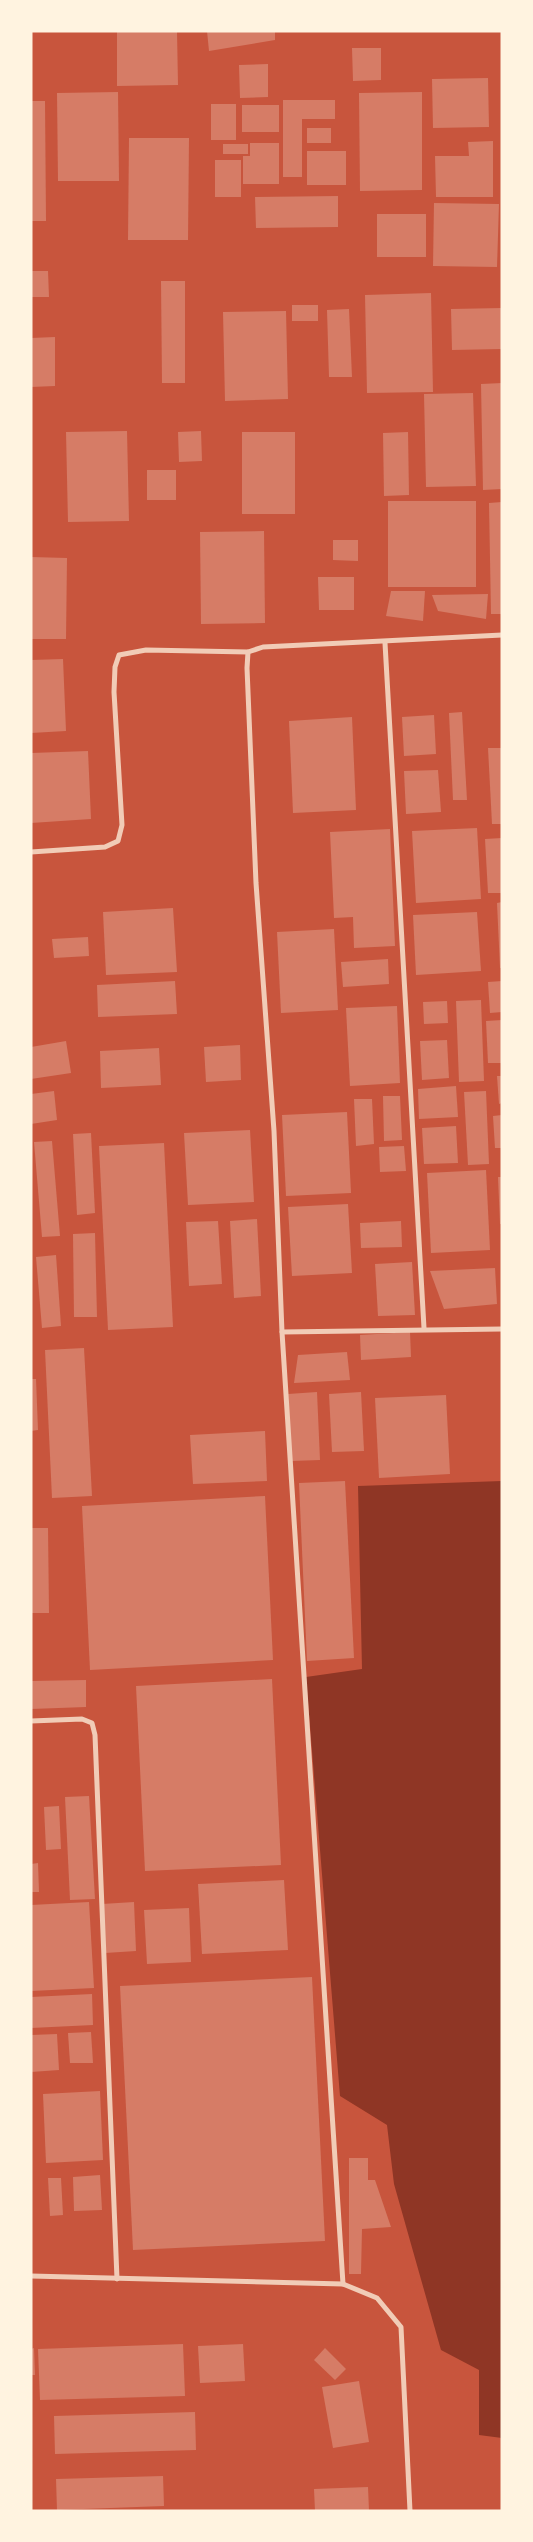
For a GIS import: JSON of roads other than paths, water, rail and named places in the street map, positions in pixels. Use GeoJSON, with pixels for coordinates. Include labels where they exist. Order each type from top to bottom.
{"type":"FeatureCollection","features":[{"type":"Feature","properties":{"kind":"street"},"geometry":{"type":"LineString","coordinates":[[31,852],[105,846],[118,841],[122,825],[114,692],[115,667],[119,654],[146,650],[248,652],[263,647],[385,643],[502,635]]}},
{"type":"Feature","properties":{"kind":"street"},"geometry":{"type":"LineString","coordinates":[[385,643],[424,1328]]}},
{"type":"Feature","properties":{"kind":"street"},"geometry":{"type":"LineString","coordinates":[[248,652],[247,676],[256,883],[274,1131],[282,1332],[343,2284]]}},
{"type":"Feature","properties":{"kind":"street"},"geometry":{"type":"LineString","coordinates":[[282,1332],[424,1328],[502,1329]]}},
{"type":"Feature","properties":{"kind":"street"},"geometry":{"type":"LineString","coordinates":[[31,1721],[82,1719],[92,1723],[95,1735],[117,2279]]}},
{"type":"Feature","properties":{"kind":"street"},"geometry":{"type":"LineString","coordinates":[[31,2276],[117,2279],[266,2280],[343,2284],[377,2298],[401,2327],[410,2511]]}}]}
